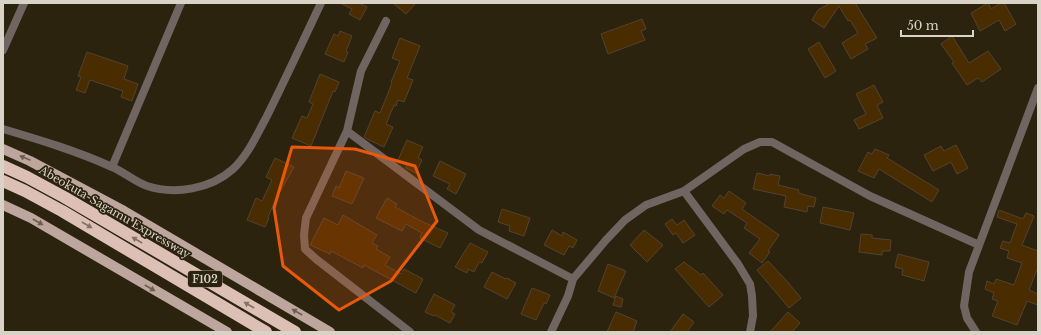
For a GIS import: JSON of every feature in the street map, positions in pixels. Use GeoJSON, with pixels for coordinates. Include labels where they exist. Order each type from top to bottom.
{"type":"FeatureCollection","features":[{"type":"Feature","properties":{"kind":"highway","name":"Abeokuta-Sagamu Expressway"},"geometry":{"type":"LineString","coordinates":[[3,166],[33,180],[114,226],[295,332]]}},
{"type":"Feature","properties":{"kind":"highway","name":"F102"},"geometry":{"type":"LineString","coordinates":[[3,181],[37,197],[107,237],[266,332]]}},
{"type":"Feature","properties":{"kind":"main road"},"geometry":{"type":"LineString","coordinates":[[3,149],[30,160],[124,211],[330,332]]}},
{"type":"Feature","properties":{"kind":"main road"},"geometry":{"type":"LineString","coordinates":[[3,205],[31,218],[227,332]]}},
{"type":"Feature","properties":{"kind":"street"},"geometry":{"type":"LineString","coordinates":[[3,50],[24,3]]}},
{"type":"Feature","properties":{"kind":"street"},"geometry":{"type":"LineString","coordinates":[[112,167],[181,3]]}},
{"type":"Feature","properties":{"kind":"street"},"geometry":{"type":"LineString","coordinates":[[3,129],[48,142],[112,167],[147,186],[175,190],[197,187],[216,180],[233,169],[250,147],[276,98],[321,3]]}},
{"type":"Feature","properties":{"kind":"street"},"geometry":{"type":"LineString","coordinates":[[386,21],[361,71],[347,131],[306,218],[304,235],[305,249],[410,332]]}},
{"type":"Feature","properties":{"kind":"street"},"geometry":{"type":"LineString","coordinates":[[976,332],[967,318],[964,306],[969,272],[1038,88]]}},
{"type":"Feature","properties":{"kind":"street"},"geometry":{"type":"LineString","coordinates":[[347,131],[479,230],[573,279]]}},
{"type":"Feature","properties":{"kind":"street"},"geometry":{"type":"LineString","coordinates":[[551,332],[568,296],[573,279],[625,220],[646,205],[684,191],[744,149],[760,142],[772,142],[870,196],[979,245]]}},
{"type":"Feature","properties":{"kind":"street"},"geometry":{"type":"LineString","coordinates":[[684,191],[738,264],[750,284],[753,316],[750,332]]}},
{"type":"Feature","properties":{"kind":"highlighted area"},"geometry":{"type":"Polygon","coordinates":[[[292,147],[355,149],[415,166],[437,221],[391,281],[339,310],[283,266],[274,208],[292,147]]]}},
{"type":"Feature","properties":{"kind":"building"},"geometry":{"type":"Polygon","coordinates":[[[340,3],[359,3],[367,7],[360,20],[349,14],[352,9],[340,3]]]}},
{"type":"Feature","properties":{"kind":"building"},"geometry":{"type":"Polygon","coordinates":[[[393,3],[416,3],[406,14],[393,3]]]}},
{"type":"Feature","properties":{"kind":"building"},"geometry":{"type":"Polygon","coordinates":[[[830,3],[855,3],[877,38],[865,44],[868,49],[851,59],[842,43],[858,33],[850,20],[848,21],[839,6],[824,28],[812,20],[818,10],[830,3]]]}},
{"type":"Feature","properties":{"kind":"building"},"geometry":{"type":"Polygon","coordinates":[[[988,3],[991,9],[1001,3],[1004,3],[1016,24],[1005,31],[999,20],[980,31],[971,13],[988,3]]]}},
{"type":"Feature","properties":{"kind":"building"},"geometry":{"type":"Polygon","coordinates":[[[642,19],[646,29],[641,31],[645,40],[608,54],[601,34],[642,19]]]}},
{"type":"Feature","properties":{"kind":"building"},"geometry":{"type":"Polygon","coordinates":[[[340,31],[352,36],[346,51],[348,52],[344,62],[325,54],[334,34],[338,36],[340,31]]]}},
{"type":"Feature","properties":{"kind":"building"},"geometry":{"type":"Polygon","coordinates":[[[952,36],[969,63],[988,51],[1001,69],[982,82],[978,78],[967,85],[952,63],[954,62],[941,44],[952,36]]]}},
{"type":"Feature","properties":{"kind":"building"},"geometry":{"type":"Polygon","coordinates":[[[400,38],[420,46],[407,78],[413,80],[404,102],[398,100],[396,106],[394,105],[386,124],[393,127],[384,147],[364,137],[375,111],[380,113],[400,61],[392,58],[400,38]]]}},
{"type":"Feature","properties":{"kind":"building"},"geometry":{"type":"Polygon","coordinates":[[[819,42],[836,71],[825,78],[808,49],[819,42]]]}},
{"type":"Feature","properties":{"kind":"building"},"geometry":{"type":"Polygon","coordinates":[[[87,52],[128,66],[124,79],[138,84],[132,101],[121,97],[123,91],[90,80],[85,93],[76,90],[81,77],[78,76],[87,52]]]}},
{"type":"Feature","properties":{"kind":"building"},"geometry":{"type":"Polygon","coordinates":[[[320,74],[339,82],[335,92],[333,91],[311,146],[292,138],[302,116],[307,118],[313,104],[309,102],[320,74]]]}},
{"type":"Feature","properties":{"kind":"building"},"geometry":{"type":"Polygon","coordinates":[[[874,85],[883,102],[877,105],[883,118],[859,129],[854,120],[866,114],[856,94],[874,85]]]}},
{"type":"Feature","properties":{"kind":"building"},"geometry":{"type":"Polygon","coordinates":[[[407,140],[423,147],[418,158],[422,160],[416,173],[406,168],[407,165],[398,160],[407,140]]]}},
{"type":"Feature","properties":{"kind":"building"},"geometry":{"type":"Polygon","coordinates":[[[956,145],[968,168],[957,174],[951,162],[933,171],[924,155],[941,146],[944,151],[956,145]]]}},
{"type":"Feature","properties":{"kind":"building"},"geometry":{"type":"Polygon","coordinates":[[[875,149],[889,155],[887,158],[939,190],[932,202],[879,169],[874,178],[858,171],[868,152],[872,154],[875,149]]]}},
{"type":"Feature","properties":{"kind":"building"},"geometry":{"type":"Polygon","coordinates":[[[275,158],[294,167],[280,192],[279,191],[265,227],[247,220],[256,198],[262,201],[272,180],[266,177],[275,158]]]}},
{"type":"Feature","properties":{"kind":"building"},"geometry":{"type":"Polygon","coordinates":[[[440,161],[466,174],[456,194],[447,189],[450,184],[433,176],[440,161]]]}},
{"type":"Feature","properties":{"kind":"building"},"geometry":{"type":"Polygon","coordinates":[[[346,171],[364,178],[352,204],[332,196],[336,186],[339,188],[346,171]]]}},
{"type":"Feature","properties":{"kind":"building"},"geometry":{"type":"Polygon","coordinates":[[[757,173],[770,176],[770,174],[780,176],[778,185],[799,190],[798,193],[816,198],[814,207],[808,206],[807,212],[784,207],[786,196],[753,189],[757,173]]]}},
{"type":"Feature","properties":{"kind":"building"},"geometry":{"type":"Polygon","coordinates":[[[729,191],[746,203],[742,209],[779,235],[762,263],[749,253],[760,239],[744,228],[747,223],[727,210],[724,214],[712,206],[720,195],[724,198],[729,191]]]}},
{"type":"Feature","properties":{"kind":"building"},"geometry":{"type":"Polygon","coordinates":[[[387,198],[397,204],[395,207],[448,233],[440,248],[420,238],[422,233],[406,224],[402,231],[376,218],[387,198]]]}},
{"type":"Feature","properties":{"kind":"building"},"geometry":{"type":"Polygon","coordinates":[[[823,207],[854,213],[850,230],[820,223],[823,207]]]}},
{"type":"Feature","properties":{"kind":"building"},"geometry":{"type":"Polygon","coordinates":[[[502,209],[530,218],[524,236],[509,231],[510,226],[498,222],[502,209]]]}},
{"type":"Feature","properties":{"kind":"building"},"geometry":{"type":"Polygon","coordinates":[[[999,210],[1023,219],[1026,213],[1034,216],[1022,245],[1038,251],[1038,267],[1029,290],[1038,294],[1038,305],[1027,301],[1017,325],[992,316],[998,301],[992,299],[994,293],[985,289],[987,281],[994,284],[996,279],[1014,285],[1022,263],[1007,258],[1009,251],[1000,248],[1003,241],[1010,243],[1017,224],[997,217],[999,210]]]}},
{"type":"Feature","properties":{"kind":"building"},"geometry":{"type":"Polygon","coordinates":[[[343,215],[377,235],[372,243],[378,246],[376,249],[390,257],[385,265],[401,274],[404,269],[423,279],[416,293],[364,265],[363,268],[331,251],[330,254],[310,245],[324,218],[338,225],[343,215]]]}},
{"type":"Feature","properties":{"kind":"building"},"geometry":{"type":"Polygon","coordinates":[[[672,219],[677,225],[684,220],[695,235],[683,243],[676,233],[673,235],[665,224],[672,219]]]}},
{"type":"Feature","properties":{"kind":"building"},"geometry":{"type":"Polygon","coordinates":[[[552,230],[562,236],[563,232],[577,240],[573,248],[569,246],[564,255],[544,245],[552,230]]]}},
{"type":"Feature","properties":{"kind":"building"},"geometry":{"type":"Polygon","coordinates":[[[644,230],[663,245],[647,262],[630,245],[644,230]]]}},
{"type":"Feature","properties":{"kind":"building"},"geometry":{"type":"Polygon","coordinates":[[[861,234],[872,235],[872,238],[891,240],[890,251],[882,251],[882,255],[859,252],[861,234]]]}},
{"type":"Feature","properties":{"kind":"building"},"geometry":{"type":"Polygon","coordinates":[[[470,243],[488,252],[482,263],[479,262],[474,272],[468,269],[467,273],[455,267],[470,243]]]}},
{"type":"Feature","properties":{"kind":"building"},"geometry":{"type":"Polygon","coordinates":[[[898,254],[929,262],[924,281],[902,275],[903,269],[895,267],[898,254]]]}},
{"type":"Feature","properties":{"kind":"building"},"geometry":{"type":"Polygon","coordinates":[[[768,261],[801,298],[789,308],[757,270],[768,261]]]}},
{"type":"Feature","properties":{"kind":"building"},"geometry":{"type":"Polygon","coordinates":[[[684,262],[701,275],[703,273],[723,295],[709,307],[675,269],[684,262]]]}},
{"type":"Feature","properties":{"kind":"building"},"geometry":{"type":"Polygon","coordinates":[[[608,264],[626,271],[614,298],[598,291],[608,264]]]}},
{"type":"Feature","properties":{"kind":"building"},"geometry":{"type":"Polygon","coordinates":[[[492,272],[516,283],[507,299],[484,287],[492,272]]]}},
{"type":"Feature","properties":{"kind":"building"},"geometry":{"type":"Polygon","coordinates":[[[532,288],[550,295],[546,304],[544,303],[536,320],[521,314],[532,288]]]}},
{"type":"Feature","properties":{"kind":"building"},"geometry":{"type":"Polygon","coordinates":[[[434,294],[455,305],[451,312],[455,314],[450,323],[435,315],[434,316],[425,312],[434,294]]]}},
{"type":"Feature","properties":{"kind":"building"},"geometry":{"type":"Polygon","coordinates":[[[616,296],[623,299],[621,307],[613,305],[616,296]]]}},
{"type":"Feature","properties":{"kind":"building"},"geometry":{"type":"Polygon","coordinates":[[[616,312],[637,321],[633,332],[607,332],[616,312]]]}},
{"type":"Feature","properties":{"kind":"building"},"geometry":{"type":"Polygon","coordinates":[[[788,312],[800,323],[792,332],[770,332],[788,312]]]}},
{"type":"Feature","properties":{"kind":"building"},"geometry":{"type":"Polygon","coordinates":[[[683,314],[694,322],[687,332],[670,332],[683,314]]]}}]}
